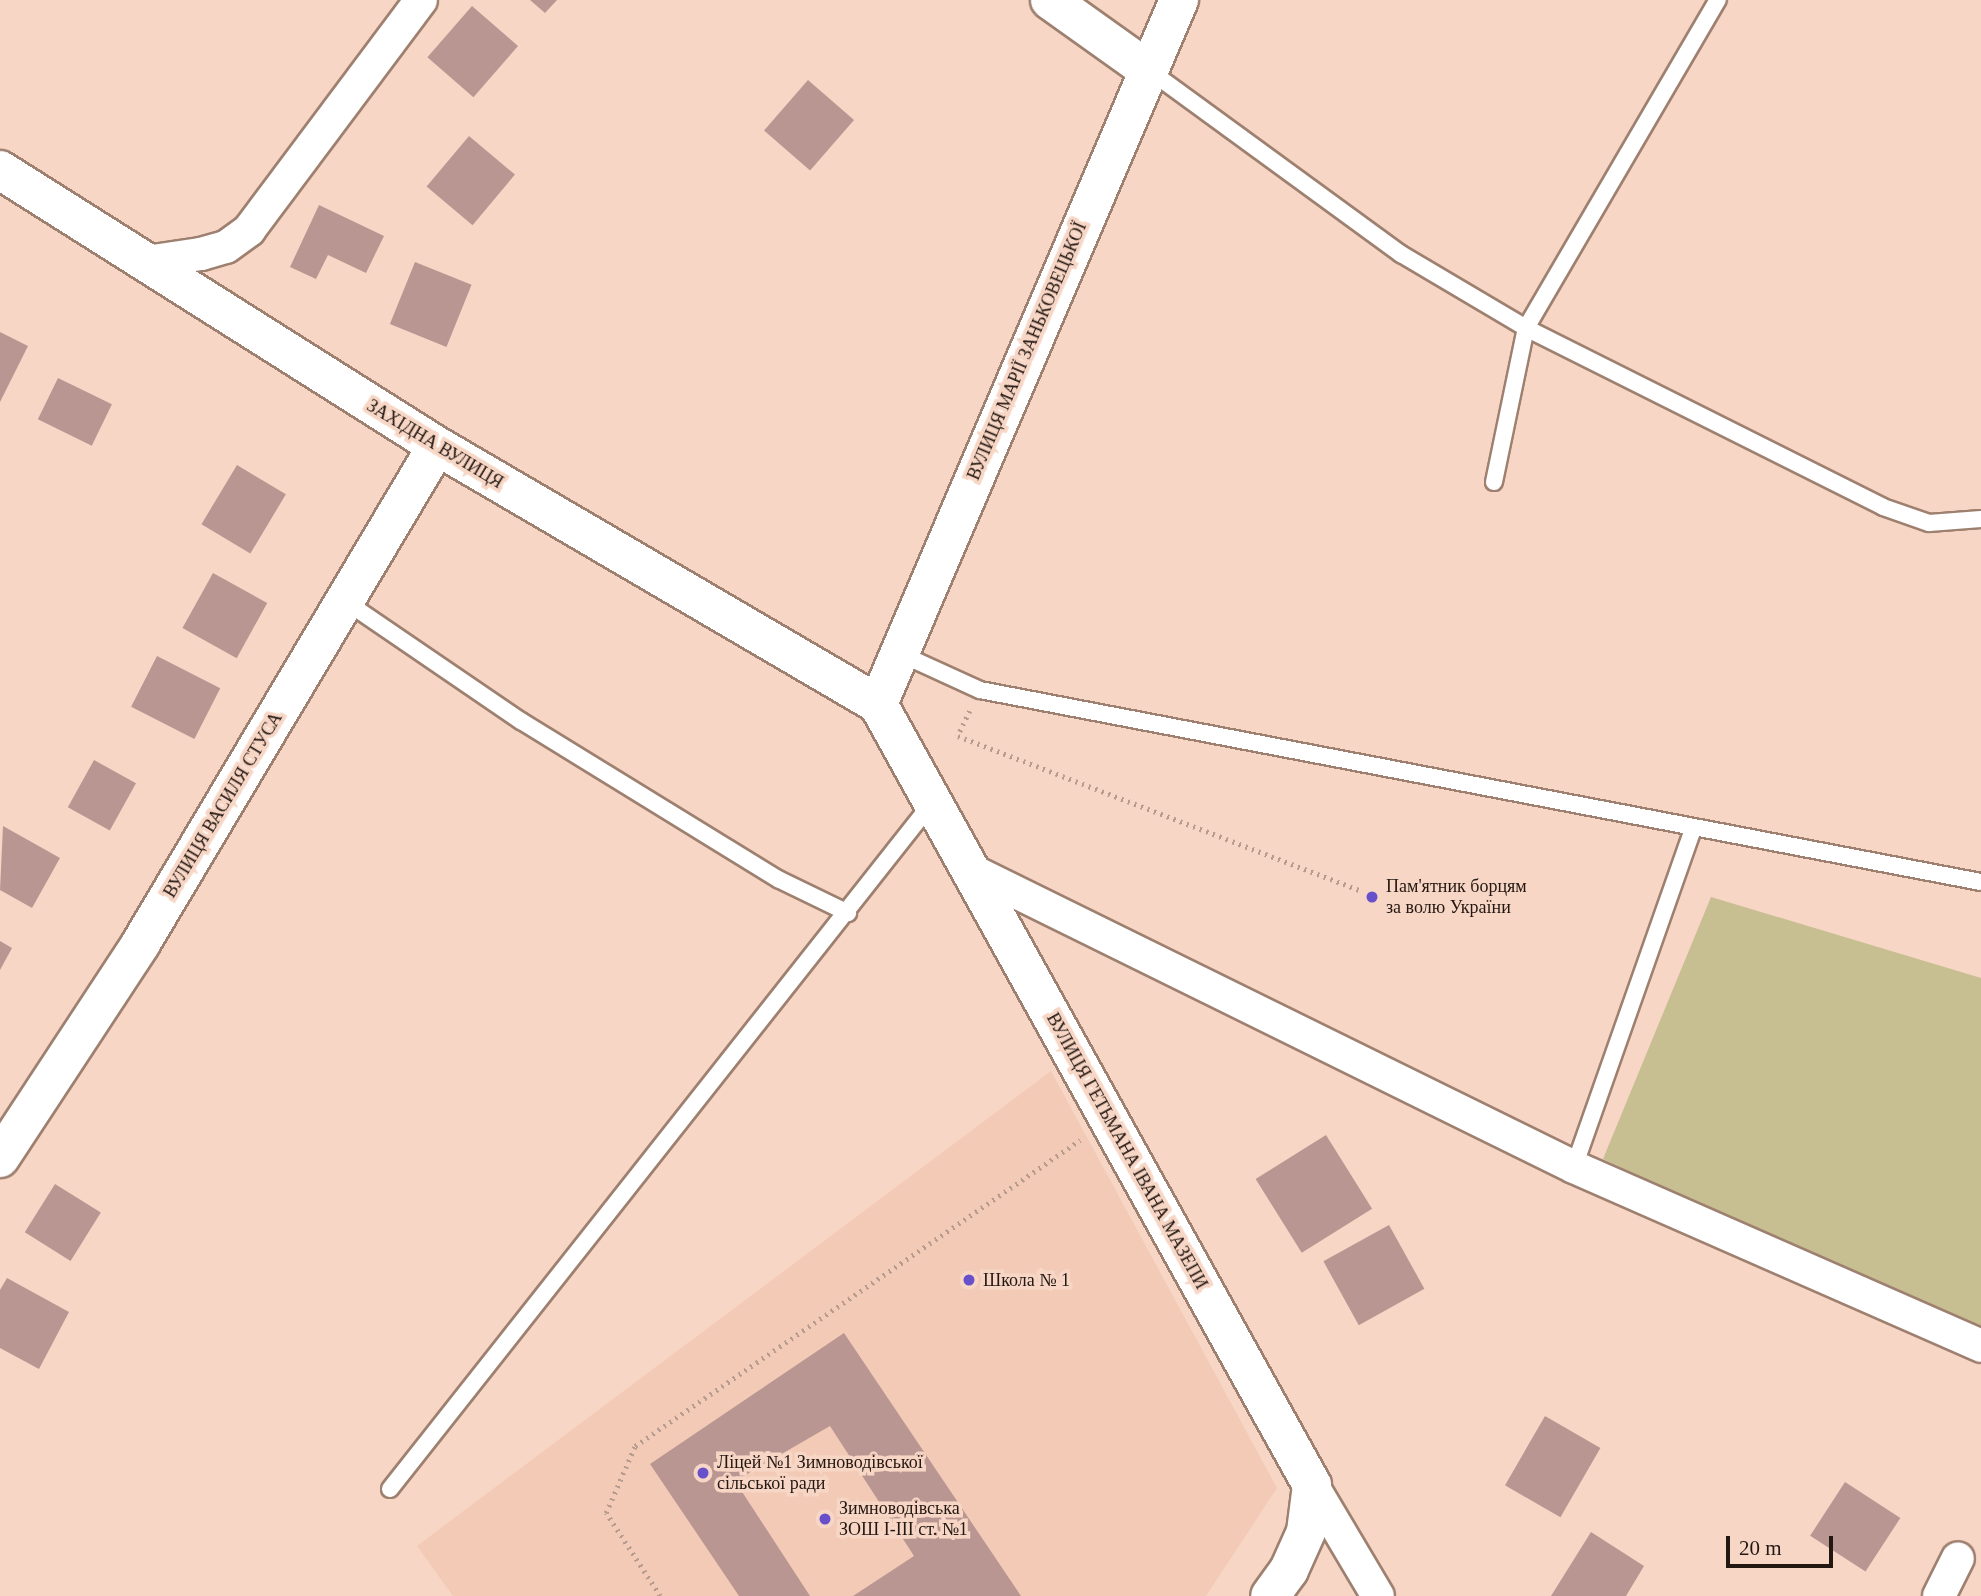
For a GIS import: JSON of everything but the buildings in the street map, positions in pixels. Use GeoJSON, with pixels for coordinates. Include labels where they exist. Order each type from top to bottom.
{"type":"FeatureCollection","features":[{"type":"Feature","properties":{"kind":"street"},"geometry":{"type":"LineString","coordinates":[[146,262],[201,254],[226,247],[249,230],[421,0]]}},
{"type":"Feature","properties":{"kind":"street"},"geometry":{"type":"LineString","coordinates":[[1049,0],[1148,69]]}},
{"type":"Feature","properties":{"kind":"street","name":"ВУЛИЦЯ МАРІЇ ЗАНЬКОВЕЦЬКОЇ"},"geometry":{"type":"LineString","coordinates":[[878,704],[897,652],[1179,0]]}},
{"type":"Feature","properties":{"kind":"street","name":"ЗАХІДНА ВУЛИЦЯ"},"geometry":{"type":"LineString","coordinates":[[0,170],[437,446],[878,704]]}},
{"type":"Feature","properties":{"kind":"street","name":"ВУЛИЦЯ ВАСИЛЯ СТУСА"},"geometry":{"type":"LineString","coordinates":[[0,1158],[141,943],[437,446]]}},
{"type":"Feature","properties":{"kind":"street","name":"ВУЛИЦЯ ГЕТЬМАНА ІВАНА МАЗЕПИ"},"geometry":{"type":"LineString","coordinates":[[878,704],[1312,1485],[1378,1596]]}},
{"type":"Feature","properties":{"kind":"street"},"geometry":{"type":"LineString","coordinates":[[971,870],[1574,1167],[1981,1346]]}},
{"type":"Feature","properties":{"kind":"street"},"geometry":{"type":"LineString","coordinates":[[1270,1596],[1289,1570],[1306,1532],[1312,1485]]}},
{"type":"Feature","properties":{"kind":"street"},"geometry":{"type":"LineString","coordinates":[[1939,1596],[1958,1558]]}},
{"type":"Feature","properties":{"kind":"lane"},"geometry":{"type":"LineString","coordinates":[[1494,482],[1526,328],[1717,0]]}},
{"type":"Feature","properties":{"kind":"lane"},"geometry":{"type":"LineString","coordinates":[[1148,69],[1401,254],[1526,328],[1883,507],[1929,523],[1981,519]]}},
{"type":"Feature","properties":{"kind":"lane"},"geometry":{"type":"LineString","coordinates":[[344,601],[521,721],[778,879],[848,913]]}},
{"type":"Feature","properties":{"kind":"lane"},"geometry":{"type":"LineString","coordinates":[[897,652],[980,691],[1981,883]]}},
{"type":"Feature","properties":{"kind":"lane"},"geometry":{"type":"LineString","coordinates":[[390,1489],[848,913],[933,802]]}},
{"type":"Feature","properties":{"kind":"lane"},"geometry":{"type":"LineString","coordinates":[[1574,1167],[1693,829]]}},
{"type":"Feature","properties":{"kind":"path"},"geometry":{"type":"LineString","coordinates":[[980,691],[958,736],[1360,890]]}},
{"type":"Feature","properties":{"kind":"path"},"geometry":{"type":"LineString","coordinates":[[660,1596],[606,1513],[635,1446],[1109,1120]]}},
{"type":"Feature","properties":{"kind":"shaded area"},"geometry":{"type":"Polygon","coordinates":[[[1711,897],[1981,978],[1981,1338],[1603,1159],[1711,897]]]}},
{"type":"Feature","properties":{"kind":"shaded area","name":"Школа № 1"},"geometry":{"type":"Polygon","coordinates":[[[1051,1071],[1277,1488],[1206,1596],[453,1596],[417,1546],[1051,1071]]]}},
{"type":"Feature","properties":{"kind":"place","name":"Пам'ятник борцям за волю України"},"geometry":{"type":"Point","coordinates":[1372,897]}},
{"type":"Feature","properties":{"kind":"place","name":"Школа № 1"},"geometry":{"type":"Point","coordinates":[969,1280]}},
{"type":"Feature","properties":{"kind":"place","name":"Ліцей №1 Зимноводівської сільської ради"},"geometry":{"type":"Point","coordinates":[703,1473]}},
{"type":"Feature","properties":{"kind":"place","name":"Зимноводівська ЗОШ І-ІІІ ст. №1"},"geometry":{"type":"Point","coordinates":[825,1519]}}]}
